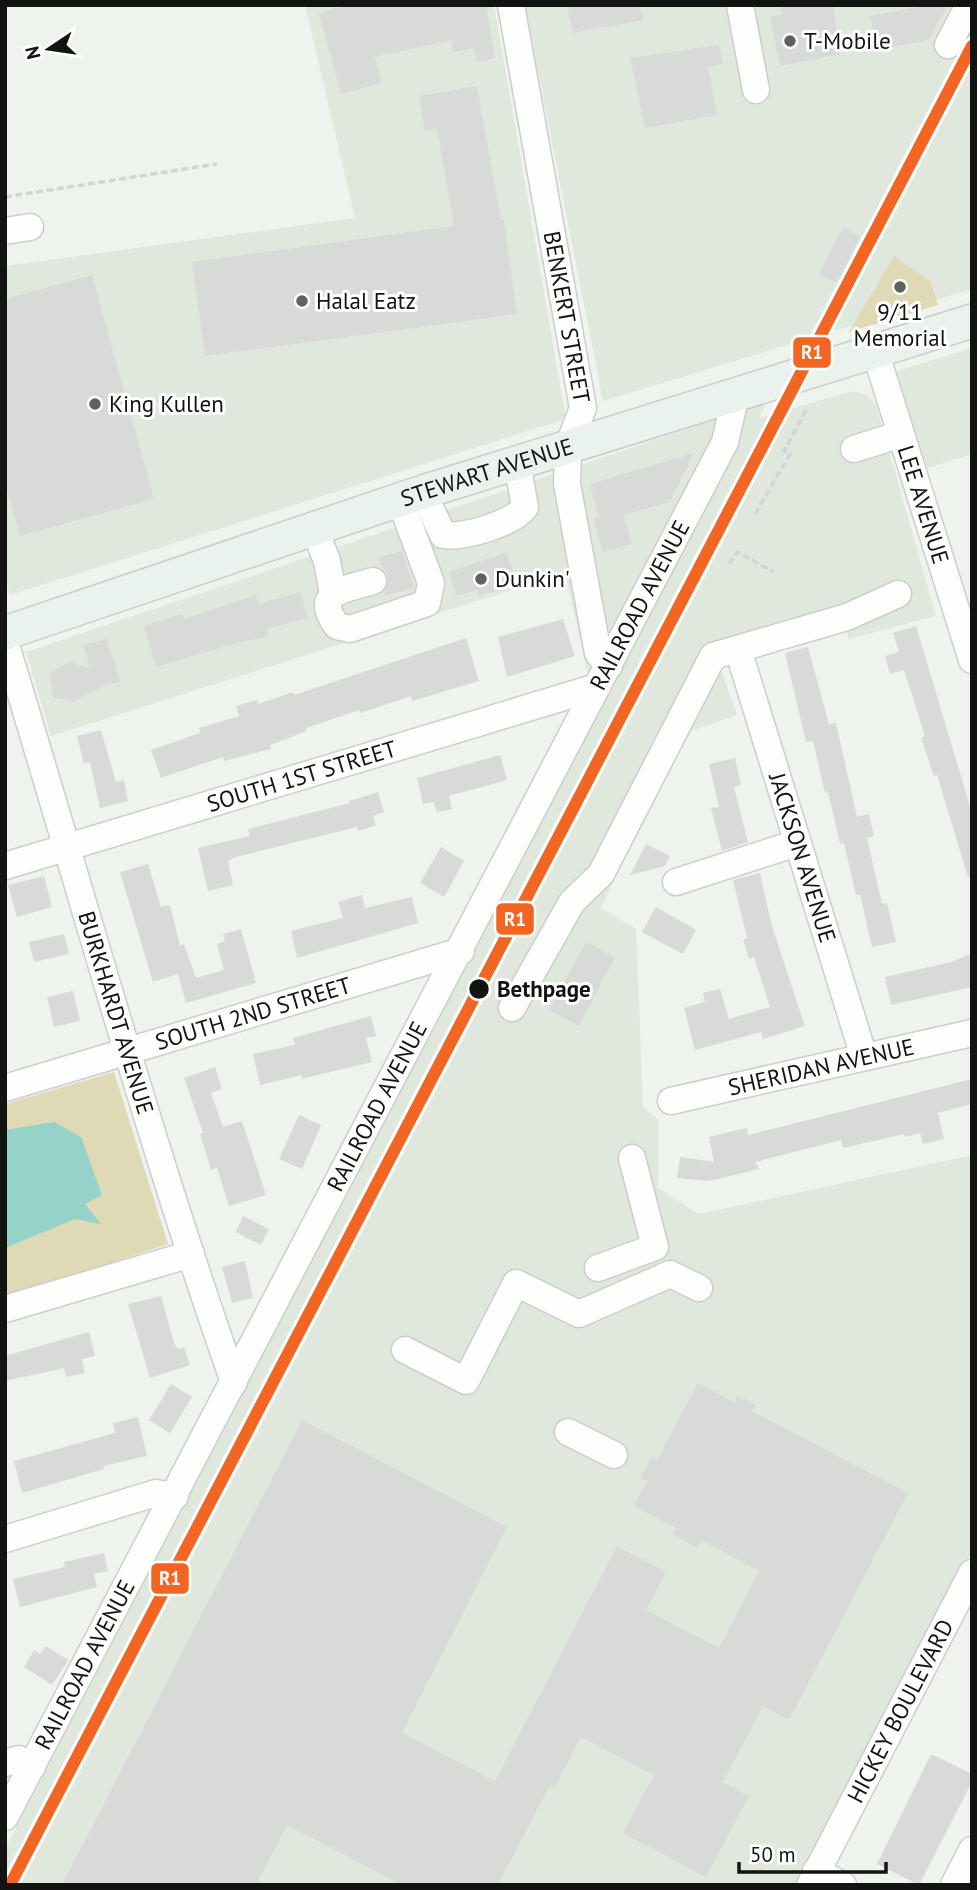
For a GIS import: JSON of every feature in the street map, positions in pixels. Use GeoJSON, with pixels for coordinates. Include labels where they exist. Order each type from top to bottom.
{"type":"FeatureCollection","features":[{"type":"Feature","properties":{"kind":"main road","name":"STEWART AVENUE"},"geometry":{"type":"LineString","coordinates":[[5,632],[412,496],[972,321]]}},
{"type":"Feature","properties":{"kind":"street","name":"BENKERT STREET"},"geometry":{"type":"LineString","coordinates":[[511,5],[583,408],[568,447],[567,484],[603,677]]}},
{"type":"Feature","properties":{"kind":"street"},"geometry":{"type":"LineString","coordinates":[[740,5],[756,90]]}},
{"type":"Feature","properties":{"kind":"street"},"geometry":{"type":"LineString","coordinates":[[948,45],[969,5]]}},
{"type":"Feature","properties":{"kind":"street","name":"LEE AVENUE"},"geometry":{"type":"LineString","coordinates":[[875,351],[972,660]]}},
{"type":"Feature","properties":{"kind":"street","name":"RAILROAD AVENUE"},"geometry":{"type":"LineString","coordinates":[[5,1817],[461,951],[725,442],[736,394]]}},
{"type":"Feature","properties":{"kind":"street"},"geometry":{"type":"LineString","coordinates":[[855,449],[907,452]]}},
{"type":"Feature","properties":{"kind":"street"},"geometry":{"type":"LineString","coordinates":[[412,496],[443,535],[498,525],[514,518],[525,507],[517,463]]}},
{"type":"Feature","properties":{"kind":"street"},"geometry":{"type":"LineString","coordinates":[[373,581],[333,594],[327,602],[328,614],[337,626],[350,629],[427,603],[431,583],[415,541],[412,496]]}},
{"type":"Feature","properties":{"kind":"street"},"geometry":{"type":"LineString","coordinates":[[315,530],[327,561],[333,594]]}},
{"type":"Feature","properties":{"kind":"street"},"geometry":{"type":"LineString","coordinates":[[512,1008],[572,902],[601,874],[713,656],[848,617],[898,594]]}},
{"type":"Feature","properties":{"kind":"street","name":"BURKHARDT AVENUE"},"geometry":{"type":"LineString","coordinates":[[5,642],[68,847],[125,1051],[234,1382]]}},
{"type":"Feature","properties":{"kind":"street","name":"JACKSON AVENUE"},"geometry":{"type":"LineString","coordinates":[[741,659],[864,1057]]}},
{"type":"Feature","properties":{"kind":"street","name":"SOUTH 1ST STREET"},"geometry":{"type":"LineString","coordinates":[[5,866],[603,677]]}},
{"type":"Feature","properties":{"kind":"street"},"geometry":{"type":"LineString","coordinates":[[676,882],[797,843]]}},
{"type":"Feature","properties":{"kind":"street","name":"SOUTH 2ND STREET"},"geometry":{"type":"LineString","coordinates":[[5,1088],[461,951]]}},
{"type":"Feature","properties":{"kind":"street","name":"SHERIDAN AVENUE"},"geometry":{"type":"LineString","coordinates":[[671,1101],[972,1033]]}},
{"type":"Feature","properties":{"kind":"street"},"geometry":{"type":"LineString","coordinates":[[598,1268],[655,1247],[632,1158]]}},
{"type":"Feature","properties":{"kind":"street"},"geometry":{"type":"LineString","coordinates":[[5,1309],[191,1254]]}},
{"type":"Feature","properties":{"kind":"street"},"geometry":{"type":"LineString","coordinates":[[405,1350],[466,1381],[516,1283],[579,1314],[670,1274],[699,1288]]}},
{"type":"Feature","properties":{"kind":"street"},"geometry":{"type":"LineString","coordinates":[[568,1432],[614,1455]]}},
{"type":"Feature","properties":{"kind":"street"},"geometry":{"type":"LineString","coordinates":[[5,1539],[156,1493],[175,1496]]}},
{"type":"Feature","properties":{"kind":"street","name":"HICKEY BOULEVARD"},"geometry":{"type":"LineString","coordinates":[[813,1878],[972,1573]]}},
{"type":"Feature","properties":{"kind":"street"},"geometry":{"type":"LineString","coordinates":[[5,1763],[19,1759],[32,1767]]}},
{"type":"Feature","properties":{"kind":"street"},"geometry":{"type":"LineString","coordinates":[[954,1885],[972,1850]]}},
{"type":"Feature","properties":{"kind":"street"},"geometry":{"type":"LineString","coordinates":[[813,1878],[843,1885]]}},
{"type":"Feature","properties":{"kind":"path"},"geometry":{"type":"LineString","coordinates":[[5,197],[217,164]]}},
{"type":"Feature","properties":{"kind":"path"},"geometry":{"type":"LineString","coordinates":[[779,459],[807,408]]}},
{"type":"Feature","properties":{"kind":"path"},"geometry":{"type":"LineString","coordinates":[[755,514],[757,516],[790,454],[784,451]]}},
{"type":"Feature","properties":{"kind":"path"},"geometry":{"type":"LineString","coordinates":[[744,466],[748,458]]}},
{"type":"Feature","properties":{"kind":"path"},"geometry":{"type":"LineString","coordinates":[[729,564],[737,552],[774,572]]}},
{"type":"Feature","properties":{"kind":"shaded area"},"geometry":{"type":"Polygon","coordinates":[[[305,5],[494,5],[566,419],[10,595],[5,580],[5,266],[355,218],[305,5]]]}},
{"type":"Feature","properties":{"kind":"shaded area"},"geometry":{"type":"Polygon","coordinates":[[[525,5],[972,5],[972,289],[603,401],[525,5]]]}},
{"type":"Feature","properties":{"kind":"shaded area"},"geometry":{"type":"Polygon","coordinates":[[[894,256],[930,281],[938,305],[849,332],[894,256]]]}},
{"type":"Feature","properties":{"kind":"shaded area"},"geometry":{"type":"Polygon","coordinates":[[[972,348],[972,454],[922,470],[894,372],[972,348]]]}},
{"type":"Feature","properties":{"kind":"shaded area"},"geometry":{"type":"Polygon","coordinates":[[[852,391],[867,395],[876,405],[936,616],[849,639],[844,624],[718,661],[737,715],[682,734],[601,908],[636,929],[643,1107],[659,1120],[658,1188],[699,1214],[972,1155],[972,1551],[803,1885],[5,1885],[5,1849],[597,715],[565,573],[51,736],[26,652],[767,402],[759,418],[852,391]]]}},
{"type":"Feature","properties":{"kind":"shaded area"},"geometry":{"type":"Polygon","coordinates":[[[114,1072],[168,1244],[5,1298],[5,1104],[114,1072]]]}},
{"type":"Feature","properties":{"kind":"water"},"geometry":{"type":"Polygon","coordinates":[[[54,1122],[81,1137],[102,1195],[85,1204],[101,1224],[75,1219],[5,1248],[5,1130],[54,1122]]]}},
{"type":"Feature","properties":{"kind":"building"},"geometry":{"type":"Polygon","coordinates":[[[348,5],[486,5],[495,58],[476,62],[474,48],[453,52],[451,40],[375,57],[382,83],[341,94],[319,13],[348,5]]]}},
{"type":"Feature","properties":{"kind":"building"},"geometry":{"type":"Polygon","coordinates":[[[567,5],[640,5],[643,20],[573,33],[567,5]]]}},
{"type":"Feature","properties":{"kind":"building"},"geometry":{"type":"Polygon","coordinates":[[[780,5],[833,5],[841,54],[780,66],[770,17],[782,14],[780,5]]]}},
{"type":"Feature","properties":{"kind":"building"},"geometry":{"type":"Polygon","coordinates":[[[927,5],[948,5],[929,40],[877,50],[870,16],[927,5]]]}},
{"type":"Feature","properties":{"kind":"building"},"geometry":{"type":"Polygon","coordinates":[[[719,45],[723,64],[708,67],[717,115],[645,128],[630,58],[719,45]]]}},
{"type":"Feature","properties":{"kind":"building"},"geometry":{"type":"Polygon","coordinates":[[[477,86],[501,220],[504,220],[517,314],[205,356],[192,262],[454,226],[437,129],[425,131],[419,96],[477,86]]]}},
{"type":"Feature","properties":{"kind":"building"},"geometry":{"type":"Polygon","coordinates":[[[843,227],[860,237],[837,283],[819,274],[843,227]]]}},
{"type":"Feature","properties":{"kind":"building"},"geometry":{"type":"Polygon","coordinates":[[[92,275],[154,499],[20,536],[5,483],[5,299],[92,275]]]}},
{"type":"Feature","properties":{"kind":"building"},"geometry":{"type":"Polygon","coordinates":[[[694,453],[670,502],[624,515],[632,544],[603,552],[593,518],[599,517],[590,484],[694,453]]]}},
{"type":"Feature","properties":{"kind":"building"},"geometry":{"type":"Polygon","coordinates":[[[402,551],[414,588],[384,596],[388,577],[378,558],[402,551]]]}},
{"type":"Feature","properties":{"kind":"building","name":"Dunkin'"},"geometry":{"type":"Polygon","coordinates":[[[507,552],[517,585],[479,596],[478,590],[456,596],[449,572],[507,552]]]}},
{"type":"Feature","properties":{"kind":"building"},"geometry":{"type":"Polygon","coordinates":[[[300,592],[308,618],[266,629],[268,637],[240,642],[156,667],[144,626],[182,614],[184,619],[256,595],[259,604],[300,592]]]}},
{"type":"Feature","properties":{"kind":"building"},"geometry":{"type":"Polygon","coordinates":[[[563,619],[575,656],[507,677],[498,637],[563,619]]]}},
{"type":"Feature","properties":{"kind":"building"},"geometry":{"type":"Polygon","coordinates":[[[916,626],[972,813],[972,877],[968,877],[937,775],[934,776],[921,738],[925,736],[904,670],[890,674],[885,656],[899,652],[893,633],[916,626]]]}},
{"type":"Feature","properties":{"kind":"building"},"geometry":{"type":"Polygon","coordinates":[[[466,638],[479,681],[412,701],[411,696],[360,713],[359,710],[306,728],[307,731],[270,745],[271,749],[224,761],[223,757],[161,778],[151,750],[200,733],[199,728],[239,716],[236,706],[257,700],[258,704],[293,692],[294,695],[466,638]]]}},
{"type":"Feature","properties":{"kind":"building"},"geometry":{"type":"Polygon","coordinates":[[[107,639],[120,682],[102,686],[74,702],[53,697],[50,673],[69,662],[90,668],[83,645],[107,639]]]}},
{"type":"Feature","properties":{"kind":"building"},"geometry":{"type":"Polygon","coordinates":[[[808,647],[829,724],[836,723],[857,817],[869,814],[874,836],[867,838],[882,904],[887,903],[896,942],[872,947],[860,894],[856,895],[844,843],[840,844],[813,741],[806,742],[785,653],[808,647]]]}},
{"type":"Feature","properties":{"kind":"building"},"geometry":{"type":"Polygon","coordinates":[[[101,730],[116,782],[124,780],[128,801],[100,808],[90,762],[84,764],[77,736],[101,730]]]}},
{"type":"Feature","properties":{"kind":"building"},"geometry":{"type":"Polygon","coordinates":[[[500,755],[507,780],[449,796],[452,809],[437,812],[434,802],[423,804],[417,778],[500,755]]]}},
{"type":"Feature","properties":{"kind":"building"},"geometry":{"type":"Polygon","coordinates":[[[735,758],[741,785],[734,787],[748,842],[722,851],[711,808],[719,807],[709,764],[735,758]]]}},
{"type":"Feature","properties":{"kind":"building"},"geometry":{"type":"Polygon","coordinates":[[[378,792],[384,812],[373,816],[376,825],[358,831],[357,827],[236,857],[228,861],[233,885],[208,891],[198,848],[250,836],[248,829],[350,803],[349,801],[378,792]]]}},
{"type":"Feature","properties":{"kind":"building"},"geometry":{"type":"Polygon","coordinates":[[[646,844],[670,856],[665,866],[630,875],[646,844]]]}},
{"type":"Feature","properties":{"kind":"building"},"geometry":{"type":"Polygon","coordinates":[[[441,847],[464,861],[444,897],[420,883],[441,847]]]}},
{"type":"Feature","properties":{"kind":"building"},"geometry":{"type":"Polygon","coordinates":[[[148,864],[161,907],[170,905],[180,946],[184,944],[196,978],[224,970],[217,944],[225,941],[223,934],[241,929],[256,983],[186,1003],[178,974],[153,982],[120,872],[148,864]]]}},
{"type":"Feature","properties":{"kind":"building"},"geometry":{"type":"Polygon","coordinates":[[[760,873],[771,923],[805,1026],[763,1039],[761,1032],[695,1050],[684,1008],[705,1002],[703,993],[720,989],[729,1019],[770,1007],[754,957],[749,959],[743,940],[747,938],[733,880],[760,873]]]}},
{"type":"Feature","properties":{"kind":"building"},"geometry":{"type":"Polygon","coordinates":[[[44,876],[52,907],[17,917],[8,885],[44,876]]]}},
{"type":"Feature","properties":{"kind":"building"},"geometry":{"type":"Polygon","coordinates":[[[362,895],[365,908],[412,897],[418,923],[297,958],[291,931],[343,918],[338,902],[362,895]]]}},
{"type":"Feature","properties":{"kind":"building"},"geometry":{"type":"Polygon","coordinates":[[[656,907],[696,930],[683,954],[642,932],[656,907]]]}},
{"type":"Feature","properties":{"kind":"building"},"geometry":{"type":"Polygon","coordinates":[[[64,934],[69,954],[34,962],[29,942],[64,934]]]}},
{"type":"Feature","properties":{"kind":"building"},"geometry":{"type":"Polygon","coordinates":[[[586,942],[615,957],[579,1026],[549,1010],[586,942]]]}},
{"type":"Feature","properties":{"kind":"building"},"geometry":{"type":"Polygon","coordinates":[[[972,953],[972,987],[891,1005],[885,977],[951,962],[972,953]]]}},
{"type":"Feature","properties":{"kind":"building"},"geometry":{"type":"Polygon","coordinates":[[[73,991],[80,1021],[54,1027],[47,997],[73,991]]]}},
{"type":"Feature","properties":{"kind":"building"},"geometry":{"type":"Polygon","coordinates":[[[371,1016],[376,1036],[366,1038],[372,1062],[302,1079],[302,1075],[260,1085],[253,1054],[295,1045],[293,1038],[371,1016]]]}},
{"type":"Feature","properties":{"kind":"building"},"geometry":{"type":"Polygon","coordinates":[[[215,1067],[222,1089],[211,1093],[223,1127],[242,1121],[266,1195],[229,1206],[217,1168],[211,1170],[200,1134],[203,1133],[184,1078],[215,1067]]]}},
{"type":"Feature","properties":{"kind":"building"},"geometry":{"type":"Polygon","coordinates":[[[972,1079],[972,1104],[938,1113],[944,1139],[923,1144],[920,1133],[905,1137],[904,1134],[843,1148],[841,1140],[755,1162],[759,1169],[718,1179],[707,1181],[677,1178],[680,1157],[714,1162],[709,1137],[747,1128],[748,1135],[972,1079]]]}},
{"type":"Feature","properties":{"kind":"building"},"geometry":{"type":"Polygon","coordinates":[[[299,1115],[321,1125],[302,1169],[279,1159],[299,1115]]]}},
{"type":"Feature","properties":{"kind":"building"},"geometry":{"type":"Polygon","coordinates":[[[243,1216],[269,1229],[261,1245],[236,1232],[243,1216]]]}},
{"type":"Feature","properties":{"kind":"building"},"geometry":{"type":"Polygon","coordinates":[[[245,1261],[253,1298],[232,1303],[222,1267],[245,1261]]]}},
{"type":"Feature","properties":{"kind":"building"},"geometry":{"type":"Polygon","coordinates":[[[161,1296],[174,1343],[178,1349],[184,1347],[190,1365],[150,1378],[128,1304],[161,1296]]]}},
{"type":"Feature","properties":{"kind":"building"},"geometry":{"type":"Polygon","coordinates":[[[89,1332],[95,1356],[82,1359],[85,1373],[66,1377],[64,1368],[5,1381],[5,1356],[89,1332]]]}},
{"type":"Feature","properties":{"kind":"building"},"geometry":{"type":"Polygon","coordinates":[[[698,1383],[734,1402],[737,1395],[756,1405],[752,1411],[908,1493],[789,1720],[763,1706],[723,1782],[749,1796],[706,1877],[623,1833],[654,1775],[581,1737],[555,1787],[550,1785],[498,1885],[402,1885],[287,1825],[256,1885],[62,1885],[302,1420],[507,1527],[402,1733],[495,1781],[617,1546],[666,1572],[646,1610],[719,1648],[759,1571],[701,1540],[697,1548],[672,1534],[676,1528],[634,1506],[647,1481],[640,1478],[651,1457],[657,1460],[698,1383]]]}},
{"type":"Feature","properties":{"kind":"building"},"geometry":{"type":"Polygon","coordinates":[[[171,1384],[192,1397],[170,1433],[149,1420],[171,1384]]]}},
{"type":"Feature","properties":{"kind":"building"},"geometry":{"type":"Polygon","coordinates":[[[138,1417],[147,1456],[103,1466],[104,1469],[22,1493],[14,1461],[115,1433],[113,1423],[138,1417]]]}},
{"type":"Feature","properties":{"kind":"building"},"geometry":{"type":"Polygon","coordinates":[[[104,1553],[108,1571],[94,1574],[97,1587],[20,1607],[13,1579],[65,1567],[64,1562],[104,1553]]]}},
{"type":"Feature","properties":{"kind":"building"},"geometry":{"type":"Polygon","coordinates":[[[46,1646],[68,1660],[52,1685],[24,1667],[34,1650],[40,1654],[46,1646]]]}},
{"type":"Feature","properties":{"kind":"building"},"geometry":{"type":"Polygon","coordinates":[[[931,1754],[972,1774],[972,1782],[919,1885],[877,1864],[931,1754]]]}},
{"type":"Feature","properties":{"kind":"transit line","name":"R1"},"geometry":{"type":"LineString","coordinates":[[10,1885],[972,46]]}},
{"type":"Feature","properties":{"kind":"place","name":"T-Mobile"},"geometry":{"type":"Point","coordinates":[790,41]}},
{"type":"Feature","properties":{"kind":"place","name":"9/11 Memorial"},"geometry":{"type":"Point","coordinates":[900,287]}},
{"type":"Feature","properties":{"kind":"place","name":"Halal Eatz"},"geometry":{"type":"Point","coordinates":[302,301]}},
{"type":"Feature","properties":{"kind":"place","name":"King Kullen"},"geometry":{"type":"Point","coordinates":[95,404]}},
{"type":"Feature","properties":{"kind":"place","name":"Dunkin'"},"geometry":{"type":"Point","coordinates":[481,579]}},
{"type":"Feature","properties":{"kind":"place","name":"Bethpage"},"geometry":{"type":"Point","coordinates":[479,989]}}]}
